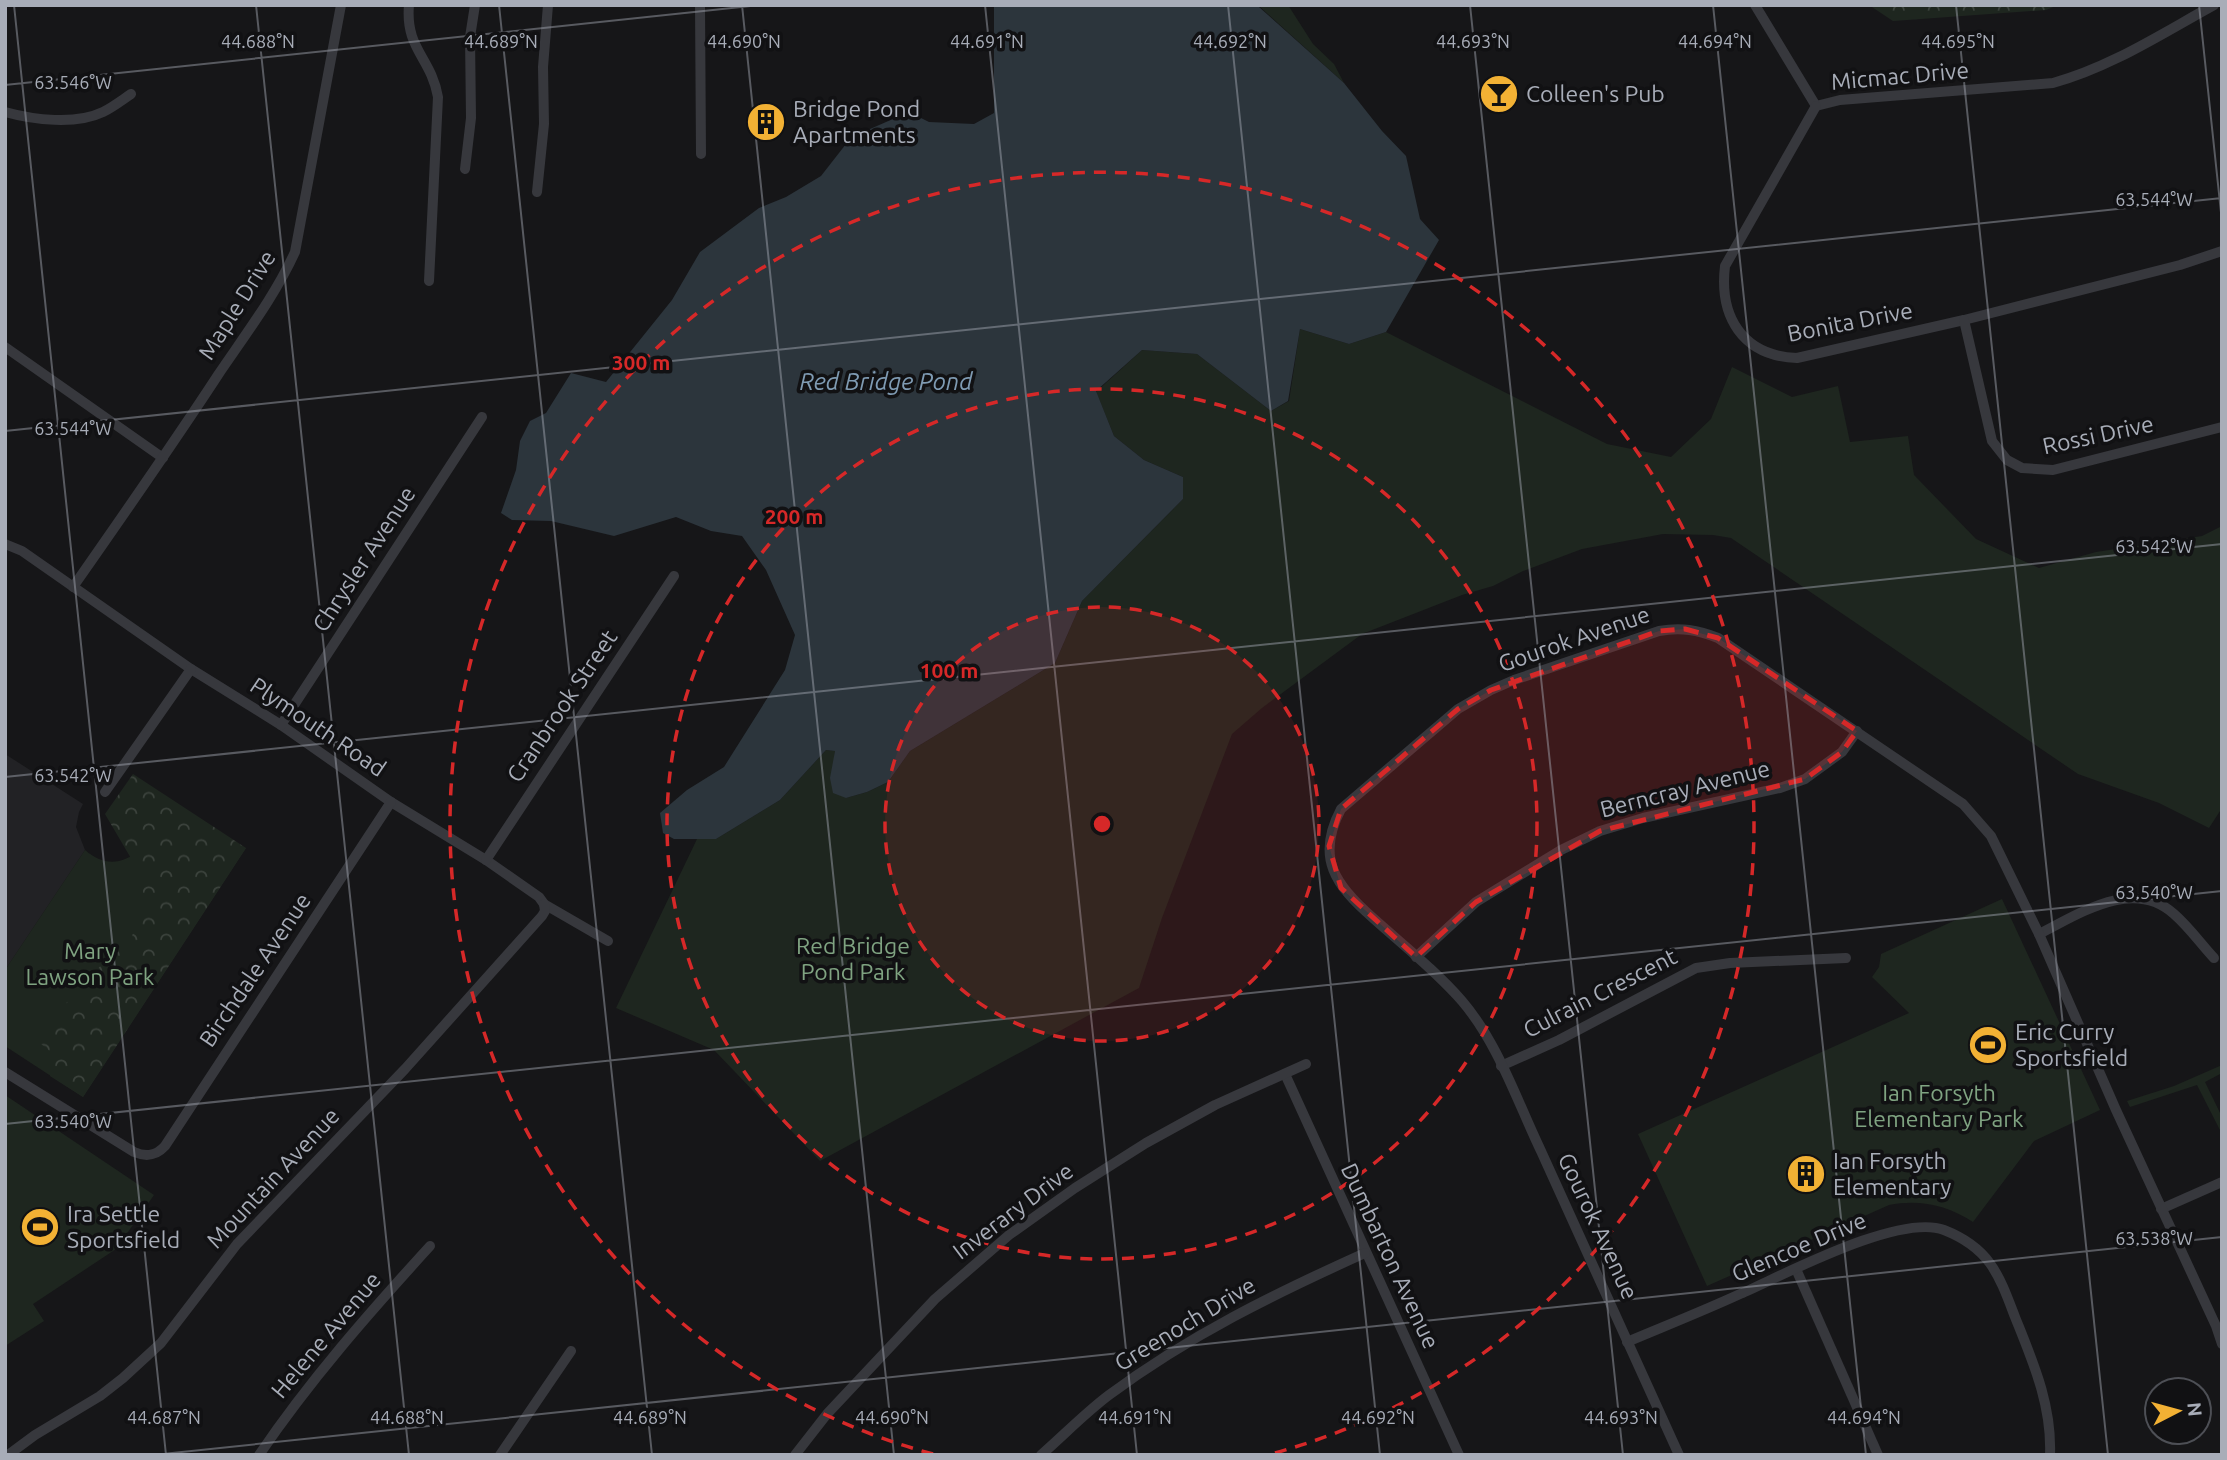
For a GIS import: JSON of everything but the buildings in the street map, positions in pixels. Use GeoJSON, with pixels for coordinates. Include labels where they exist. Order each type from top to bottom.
{"type":"FeatureCollection","features":[{"type":"Feature","properties":{"kind":"street","name":"Maple Drive"},"geometry":{"type":"LineString","coordinates":[[73,587],[283,278],[295,253],[341,5]]}},
{"type":"Feature","properties":{"kind":"street"},"geometry":{"type":"LineString","coordinates":[[409,5],[411,38],[432,71],[438,97],[429,281]]}},
{"type":"Feature","properties":{"kind":"street"},"geometry":{"type":"LineString","coordinates":[[465,169],[471,118],[470,37],[475,5]]}},
{"type":"Feature","properties":{"kind":"street"},"geometry":{"type":"LineString","coordinates":[[537,192],[544,124],[543,67],[548,5]]}},
{"type":"Feature","properties":{"kind":"street"},"geometry":{"type":"LineString","coordinates":[[700,5],[701,154]]}},
{"type":"Feature","properties":{"kind":"street","name":"Micmac Drive"},"geometry":{"type":"LineString","coordinates":[[1755,5],[1816,106],[1840,100],[2053,83],[2104,65],[2214,5]]}},
{"type":"Feature","properties":{"kind":"street"},"geometry":{"type":"LineString","coordinates":[[5,112],[35,118],[80,118],[102,113],[131,94]]}},
{"type":"Feature","properties":{"kind":"street","name":"Bonita Drive"},"geometry":{"type":"LineString","coordinates":[[1816,106],[1725,265],[1724,302],[1740,333],[1762,351],[1782,358],[1797,358],[1964,320],[2222,251]]}},
{"type":"Feature","properties":{"kind":"street","name":"Rossi Drive"},"geometry":{"type":"LineString","coordinates":[[1964,320],[1992,441],[2007,460],[2022,468],[2053,470],[2222,427]]}},
{"type":"Feature","properties":{"kind":"street"},"geometry":{"type":"LineString","coordinates":[[5,347],[163,458]]}},
{"type":"Feature","properties":{"kind":"street","name":"Chrysler Avenue"},"geometry":{"type":"LineString","coordinates":[[281,725],[482,417]]}},
{"type":"Feature","properties":{"kind":"street","name":"Plymouth Road"},"geometry":{"type":"LineString","coordinates":[[5,544],[22,551],[391,802],[486,860],[539,897],[544,904],[608,941]]}},
{"type":"Feature","properties":{"kind":"street","name":"Cranbrook Street"},"geometry":{"type":"LineString","coordinates":[[486,860],[674,576]]}},
{"type":"Feature","properties":{"kind":"street","name":"Gourok Avenue"},"geometry":{"type":"LineString","coordinates":[[1679,1455],[1485,1034],[1463,1002],[1350,899],[1341,888],[1330,860],[1330,835],[1341,809],[1458,709],[1490,690],[1514,680],[1672,629],[1685,629],[1718,638],[1963,804],[1980,821],[1999,851],[2039,934],[2222,1344]]}},
{"type":"Feature","properties":{"kind":"street"},"geometry":{"type":"LineString","coordinates":[[106,792],[191,668]]}},
{"type":"Feature","properties":{"kind":"street","name":"Berncray Avenue"},"geometry":{"type":"LineString","coordinates":[[1416,957],[1476,902],[1571,845],[1600,831],[1643,818],[1780,788],[1805,779],[1842,752],[1857,731]]}},
{"type":"Feature","properties":{"kind":"street","name":"Birchdale Avenue"},"geometry":{"type":"LineString","coordinates":[[5,1072],[128,1149],[142,1156],[157,1153],[165,1146],[391,802]]}},
{"type":"Feature","properties":{"kind":"street"},"geometry":{"type":"LineString","coordinates":[[2039,934],[2096,905],[2115,899],[2136,899],[2152,902],[2171,911],[2214,958]]}},
{"type":"Feature","properties":{"kind":"street","name":"Mountain Avenue"},"geometry":{"type":"LineString","coordinates":[[8,1455],[35,1435],[100,1396],[161,1343],[237,1244],[405,1069],[496,969],[542,916],[544,904]]}},
{"type":"Feature","properties":{"kind":"street","name":"Culrain Crescent"},"geometry":{"type":"LineString","coordinates":[[1501,1066],[1559,1040],[1696,968],[1730,963],[1846,958]]}},
{"type":"Feature","properties":{"kind":"street","name":"Inverary Drive"},"geometry":{"type":"LineString","coordinates":[[794,1455],[827,1414],[935,1299],[1009,1235],[1075,1188],[1146,1143],[1215,1105],[1306,1064]]}},
{"type":"Feature","properties":{"kind":"street","name":"Dumbarton Avenue"},"geometry":{"type":"LineString","coordinates":[[1285,1074],[1458,1455]]}},
{"type":"Feature","properties":{"kind":"street"},"geometry":{"type":"LineString","coordinates":[[2161,1209],[2222,1182]]}},
{"type":"Feature","properties":{"kind":"street","name":"Glencoe Drive"},"geometry":{"type":"LineString","coordinates":[[1628,1342],[1813,1260],[1894,1231],[1913,1227],[1942,1229],[1968,1241],[1997,1272],[2040,1382],[2047,1411],[2050,1455]]}},
{"type":"Feature","properties":{"kind":"street","name":"Helene Avenue"},"geometry":{"type":"LineString","coordinates":[[259,1455],[359,1324],[430,1246]]}},
{"type":"Feature","properties":{"kind":"street","name":"Greenoch Drive"},"geometry":{"type":"LineString","coordinates":[[1041,1455],[1107,1396],[1173,1351],[1243,1310],[1365,1253]]}},
{"type":"Feature","properties":{"kind":"street"},"geometry":{"type":"LineString","coordinates":[[1796,1269],[1878,1455]]}},
{"type":"Feature","properties":{"kind":"street"},"geometry":{"type":"LineString","coordinates":[[500,1455],[571,1351]]}},
{"type":"Feature","properties":{"kind":"highlighted area"},"geometry":{"type":"Polygon","coordinates":[[[1685,629],[1718,638],[1857,731],[1842,752],[1805,779],[1600,831],[1476,902],[1416,957],[1341,888],[1329,846],[1341,809],[1458,709],[1491,690],[1659,631],[1685,629]]]}},
{"type":"Feature","properties":{"kind":"shaded area"},"geometry":{"type":"Polygon","coordinates":[[[5,754],[83,804],[76,827],[85,850],[5,970],[5,754]]]}},
{"type":"Feature","properties":{"kind":"green space"},"geometry":{"type":"Polygon","coordinates":[[[1240,5],[1288,5],[1313,44],[1334,64],[1344,83],[1260,7],[1240,5]]]}},
{"type":"Feature","properties":{"kind":"green space"},"geometry":{"type":"Polygon","coordinates":[[[1869,5],[2058,5],[2046,10],[1893,21],[1869,5]]]}},
{"type":"Feature","properties":{"kind":"green space","name":"Red Bridge Pond Park"},"geometry":{"type":"Polygon","coordinates":[[[1300,329],[1349,344],[1386,332],[1607,444],[1671,457],[1711,419],[1732,367],[1792,397],[1838,386],[1850,442],[1908,436],[1914,475],[1976,539],[2039,568],[2096,552],[2202,536],[2222,526],[2222,808],[2209,828],[2159,803],[2078,774],[1731,538],[1663,534],[1582,549],[1523,571],[1493,586],[1462,595],[1362,634],[1262,708],[1232,734],[1162,918],[1139,988],[820,1161],[714,1050],[616,1008],[697,839],[716,839],[780,800],[826,750],[835,751],[834,762],[846,798],[888,782],[910,751],[1055,663],[1082,601],[1183,499],[1183,477],[1144,460],[1114,436],[1096,392],[1142,350],[1197,354],[1271,411],[1289,401],[1300,329]]]}},
{"type":"Feature","properties":{"kind":"green space"},"geometry":{"type":"Polygon","coordinates":[[[133,774],[246,848],[83,1097],[50,1076],[53,1054],[34,1038],[105,961],[131,938],[144,908],[142,877],[105,814],[133,774]]]}},
{"type":"Feature","properties":{"kind":"green space","name":"Mary Lawson Park"},"geometry":{"type":"Polygon","coordinates":[[[246,848],[83,1097],[5,1046],[5,970],[85,850],[103,861],[110,862],[123,860],[136,853],[246,848]]]}},
{"type":"Feature","properties":{"kind":"green space","name":"Ian Forsyth Elementary Park"},"geometry":{"type":"Polygon","coordinates":[[[2002,899],[2100,1110],[2034,1141],[1973,1222],[1953,1211],[1933,1205],[1889,1205],[1707,1286],[1638,1134],[1909,1013],[1872,977],[1879,967],[1881,954],[2002,899]]]}},
{"type":"Feature","properties":{"kind":"green space"},"geometry":{"type":"Polygon","coordinates":[[[2222,1065],[2222,1073],[2205,1082],[2222,1117],[2222,1134],[2197,1085],[2130,1107],[2127,1101],[2174,1086],[2222,1065]]]}},
{"type":"Feature","properties":{"kind":"green space"},"geometry":{"type":"Polygon","coordinates":[[[5,1095],[154,1195],[116,1249],[33,1304],[44,1321],[5,1346],[5,1095]]]}},
{"type":"Feature","properties":{"kind":"water","name":"Red Bridge Pond"},"geometry":{"type":"Polygon","coordinates":[[[994,5],[1259,7],[1344,83],[1382,131],[1406,156],[1420,219],[1439,240],[1386,332],[1349,344],[1300,329],[1288,401],[1271,411],[1197,354],[1142,350],[1096,391],[1114,436],[1144,460],[1183,477],[1183,499],[1082,601],[1055,663],[910,751],[888,782],[867,792],[846,798],[833,793],[830,778],[835,751],[826,750],[780,800],[716,839],[674,839],[663,833],[660,813],[687,790],[724,767],[785,670],[795,635],[766,570],[742,536],[711,531],[676,517],[614,536],[551,521],[512,520],[501,513],[516,470],[520,441],[530,421],[546,413],[571,373],[606,382],[672,300],[700,252],[759,208],[786,197],[821,176],[846,144],[870,129],[909,112],[929,122],[974,124],[994,113],[994,5]]]}},
{"type":"Feature","properties":{"kind":"place","name":"Colleen's Pub"},"geometry":{"type":"Point","coordinates":[1499,94]}},
{"type":"Feature","properties":{"kind":"place","name":"Bridge Pond Apartments"},"geometry":{"type":"Point","coordinates":[766,122]}},
{"type":"Feature","properties":{"kind":"place","name":"Eric Curry Sportsfield"},"geometry":{"type":"Point","coordinates":[1988,1045]}},
{"type":"Feature","properties":{"kind":"place","name":"Ian Forsyth Elementary"},"geometry":{"type":"Point","coordinates":[1806,1174]}},
{"type":"Feature","properties":{"kind":"place","name":"Ira Settle Sportsfield"},"geometry":{"type":"Point","coordinates":[40,1227]}}]}
